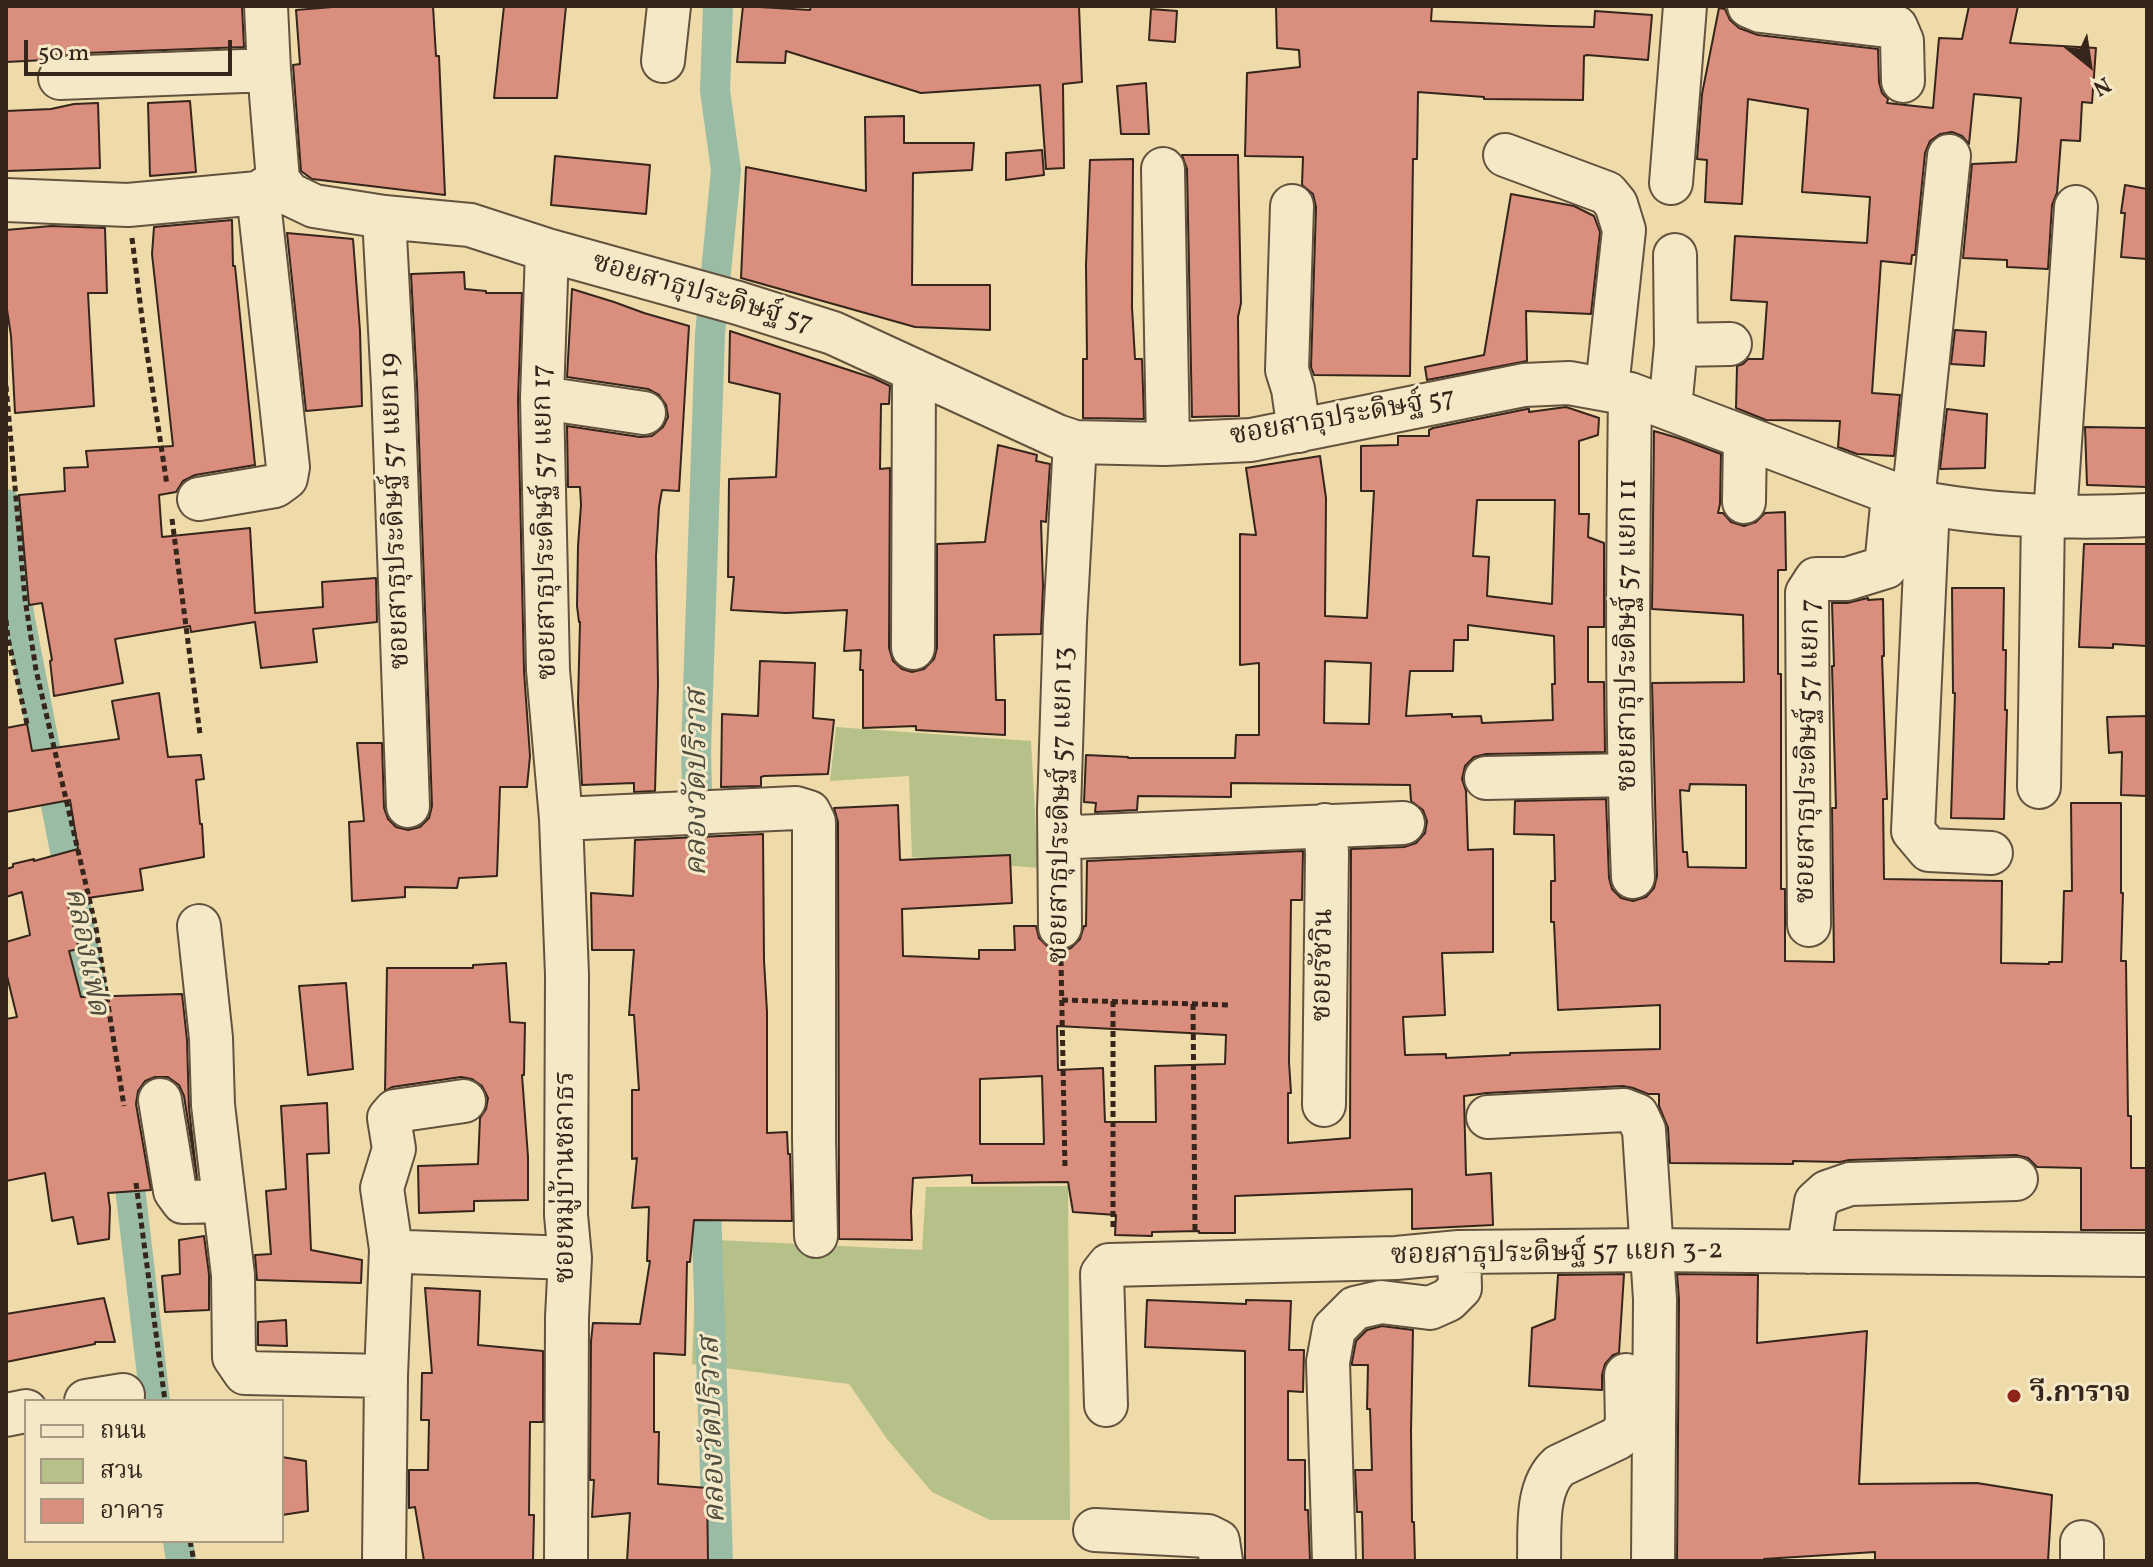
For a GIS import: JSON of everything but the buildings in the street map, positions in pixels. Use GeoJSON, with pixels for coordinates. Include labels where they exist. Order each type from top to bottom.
{"type":"FeatureCollection","features":[{"type":"Feature","properties":{"kind":"street"},"geometry":{"type":"LineString","coordinates":[[179,499],[275,486],[286,478],[288,467],[268,186],[266,6]]}},
{"type":"Feature","properties":{"kind":"street"},"geometry":{"type":"LineString","coordinates":[[663,61],[669,6]]}},
{"type":"Feature","properties":{"kind":"street"},"geometry":{"type":"LineString","coordinates":[[1671,183],[1685,6]]}},
{"type":"Feature","properties":{"kind":"street"},"geometry":{"type":"LineString","coordinates":[[1749,6],[1761,11],[1896,27],[1902,41],[1903,81]]}},
{"type":"Feature","properties":{"kind":"street"},"geometry":{"type":"LineString","coordinates":[[60,78],[269,70]]}},
{"type":"Feature","properties":{"kind":"street","name":"ซอยสาธุประดิษฐ์ 57 แยก 11"},"geometry":{"type":"LineString","coordinates":[[1505,155],[1607,193],[1616,204],[1624,230],[1618,391],[1633,877]]}},
{"type":"Feature","properties":{"kind":"street"},"geometry":{"type":"LineString","coordinates":[[1949,156],[1911,500],[1913,831],[1929,850],[1991,853]]}},
{"type":"Feature","properties":{"kind":"street"},"geometry":{"type":"LineString","coordinates":[[1163,169],[1168,443]]}},
{"type":"Feature","properties":{"kind":"street"},"geometry":{"type":"LineString","coordinates":[[6,200],[128,205],[268,186]]}},
{"type":"Feature","properties":{"kind":"street","name":"ซอยสาธุประดิษฐ์ 57"},"geometry":{"type":"LineString","coordinates":[[268,186],[314,206],[384,217],[470,225],[833,333],[1075,442],[1251,440],[1524,385],[1569,383],[1618,391],[1911,500],[1944,508],[2049,516],[2145,516]]}},
{"type":"Feature","properties":{"kind":"street"},"geometry":{"type":"LineString","coordinates":[[1292,206],[1287,370],[1299,431]]}},
{"type":"Feature","properties":{"kind":"street"},"geometry":{"type":"LineString","coordinates":[[2039,787],[2049,516],[2076,207]]}},
{"type":"Feature","properties":{"kind":"street","name":"ซอยสาธุประดิษฐ์ 57 แยก 19"},"geometry":{"type":"LineString","coordinates":[[384,217],[408,806]]}},
{"type":"Feature","properties":{"kind":"street","name":"ซอยสาธุประดิษฐ์ 57 แยก 17"},"geometry":{"type":"LineString","coordinates":[[547,250],[542,398],[548,670],[559,806]]}},
{"type":"Feature","properties":{"kind":"street"},"geometry":{"type":"LineString","coordinates":[[1670,409],[1676,345],[1675,255]]}},
{"type":"Feature","properties":{"kind":"street"},"geometry":{"type":"LineString","coordinates":[[1676,345],[1730,344]]}},
{"type":"Feature","properties":{"kind":"street"},"geometry":{"type":"LineString","coordinates":[[913,648],[914,370]]}},
{"type":"Feature","properties":{"kind":"street"},"geometry":{"type":"LineString","coordinates":[[542,398],[644,413]]}},
{"type":"Feature","properties":{"kind":"street"},"geometry":{"type":"LineString","coordinates":[[1744,502],[1745,438]]}},
{"type":"Feature","properties":{"kind":"street","name":"ซอยสาธุประดิษฐ์ 57 แยก 13"},"geometry":{"type":"LineString","coordinates":[[1060,927],[1065,637],[1075,442]]}},
{"type":"Feature","properties":{"kind":"street","name":"ซอยสาธุประดิษฐ์ 57 แยก 7"},"geometry":{"type":"LineString","coordinates":[[1809,925],[1807,593],[1816,579],[1847,579],[1886,567],[1911,500]]}},
{"type":"Feature","properties":{"kind":"street"},"geometry":{"type":"LineString","coordinates":[[1486,778],[1629,775]]}},
{"type":"Feature","properties":{"kind":"street"},"geometry":{"type":"LineString","coordinates":[[559,806],[698,812],[796,808],[809,812],[814,822],[816,1236]]}},
{"type":"Feature","properties":{"kind":"street","name":"ซอยหมู่บ้านชลาธร"},"geometry":{"type":"LineString","coordinates":[[559,806],[567,975],[566,1215],[570,1258],[566,1561]]}},
{"type":"Feature","properties":{"kind":"street"},"geometry":{"type":"LineString","coordinates":[[1060,826],[1075,837],[1403,823]]}},
{"type":"Feature","properties":{"kind":"street","name":"ซอยรัชวิน"},"geometry":{"type":"LineString","coordinates":[[1324,1105],[1325,825]]}},
{"type":"Feature","properties":{"kind":"street"},"geometry":{"type":"LineString","coordinates":[[199,926],[211,1038],[213,1105],[233,1275],[234,1357],[245,1373],[386,1376]]}},
{"type":"Feature","properties":{"kind":"street"},"geometry":{"type":"LineString","coordinates":[[384,1561],[391,1249],[382,1188],[394,1149],[389,1118],[395,1111],[464,1101]]}},
{"type":"Feature","properties":{"kind":"street"},"geometry":{"type":"LineString","coordinates":[[142,1105],[175,1191],[183,1202],[224,1201]]}},
{"type":"Feature","properties":{"kind":"street"},"geometry":{"type":"LineString","coordinates":[[1488,1117],[1624,1110],[1637,1115],[1644,1130],[1642,1250],[1655,1299],[1653,1561]]}},
{"type":"Feature","properties":{"kind":"street"},"geometry":{"type":"LineString","coordinates":[[1808,1252],[1816,1202],[1827,1192],[1850,1184],[2016,1179]]}},
{"type":"Feature","properties":{"kind":"street"},"geometry":{"type":"LineString","coordinates":[[391,1249],[570,1258]]}},
{"type":"Feature","properties":{"kind":"street"},"geometry":{"type":"LineString","coordinates":[[1539,1561],[1545,1485],[1551,1473],[1559,1466],[1618,1438],[1627,1426],[1626,1295],[1642,1250]]}},
{"type":"Feature","properties":{"kind":"street","name":"ซอยสาธุประดิษฐ์ 57 แยก 3-2"},"geometry":{"type":"LineString","coordinates":[[1106,1405],[1102,1274],[1109,1265],[1396,1258],[1459,1252],[1642,1250],[2143,1255]]}},
{"type":"Feature","properties":{"kind":"street"},"geometry":{"type":"LineString","coordinates":[[1334,1561],[1328,1362],[1334,1329],[1355,1308],[1381,1302],[1430,1308],[1448,1300],[1460,1288],[1459,1252]]}},
{"type":"Feature","properties":{"kind":"street"},"geometry":{"type":"LineString","coordinates":[[1095,1530],[1208,1536],[1218,1541],[1221,1561]]}},
{"type":"Feature","properties":{"kind":"path"},"geometry":{"type":"LineString","coordinates":[[128,205],[143,326],[179,499],[200,734]]}},
{"type":"Feature","properties":{"kind":"path"},"geometry":{"type":"LineString","coordinates":[[6,386],[25,599],[36,670],[96,928],[142,1105]]}},
{"type":"Feature","properties":{"kind":"path"},"geometry":{"type":"LineString","coordinates":[[6,620],[27,724]]}},
{"type":"Feature","properties":{"kind":"path","name":"ซอยสาธุประดิษฐ์ 57 แยก 13"},"geometry":{"type":"LineString","coordinates":[[1060,927],[1065,1168]]}},
{"type":"Feature","properties":{"kind":"path"},"geometry":{"type":"LineString","coordinates":[[1062,1000],[1230,1005]]}},
{"type":"Feature","properties":{"kind":"path"},"geometry":{"type":"LineString","coordinates":[[1113,1001],[1113,1232]]}},
{"type":"Feature","properties":{"kind":"path"},"geometry":{"type":"LineString","coordinates":[[1193,1004],[1195,1233]]}},
{"type":"Feature","properties":{"kind":"path"},"geometry":{"type":"LineString","coordinates":[[133,1169],[165,1399]]}},
{"type":"Feature","properties":{"kind":"green space"},"geometry":{"type":"Polygon","coordinates":[[[836,727],[1031,741],[1038,868],[912,857],[909,776],[830,781],[836,727]]]}},
{"type":"Feature","properties":{"kind":"green space"},"geometry":{"type":"Polygon","coordinates":[[[1068,1186],[1070,1520],[990,1520],[932,1492],[887,1439],[849,1384],[692,1364],[697,1239],[922,1250],[926,1187],[1068,1186]]]}},
{"type":"Feature","properties":{"kind":"waterway","name":"คลองวัดปริวาส"},"geometry":{"type":"LineString","coordinates":[[698,831],[696,751],[710,334],[726,170],[715,91],[718,6]]}},
{"type":"Feature","properties":{"kind":"waterway","name":"คลองแฟด"},"geometry":{"type":"LineString","coordinates":[[6,504],[19,614],[101,1037]]}},
{"type":"Feature","properties":{"kind":"waterway","name":"คลองแฟด"},"geometry":{"type":"LineString","coordinates":[[123,1151],[155,1399]]}},
{"type":"Feature","properties":{"kind":"waterway","name":"คลองวัดปริวาส"},"geometry":{"type":"LineString","coordinates":[[705,1179],[718,1561]]}},
{"type":"Feature","properties":{"kind":"waterway","name":"คลองแฟด"},"geometry":{"type":"LineString","coordinates":[[178,1543],[181,1561]]}},
{"type":"Feature","properties":{"kind":"place","name":"วี.การาจ"},"geometry":{"type":"Point","coordinates":[2014,1396]}}]}
